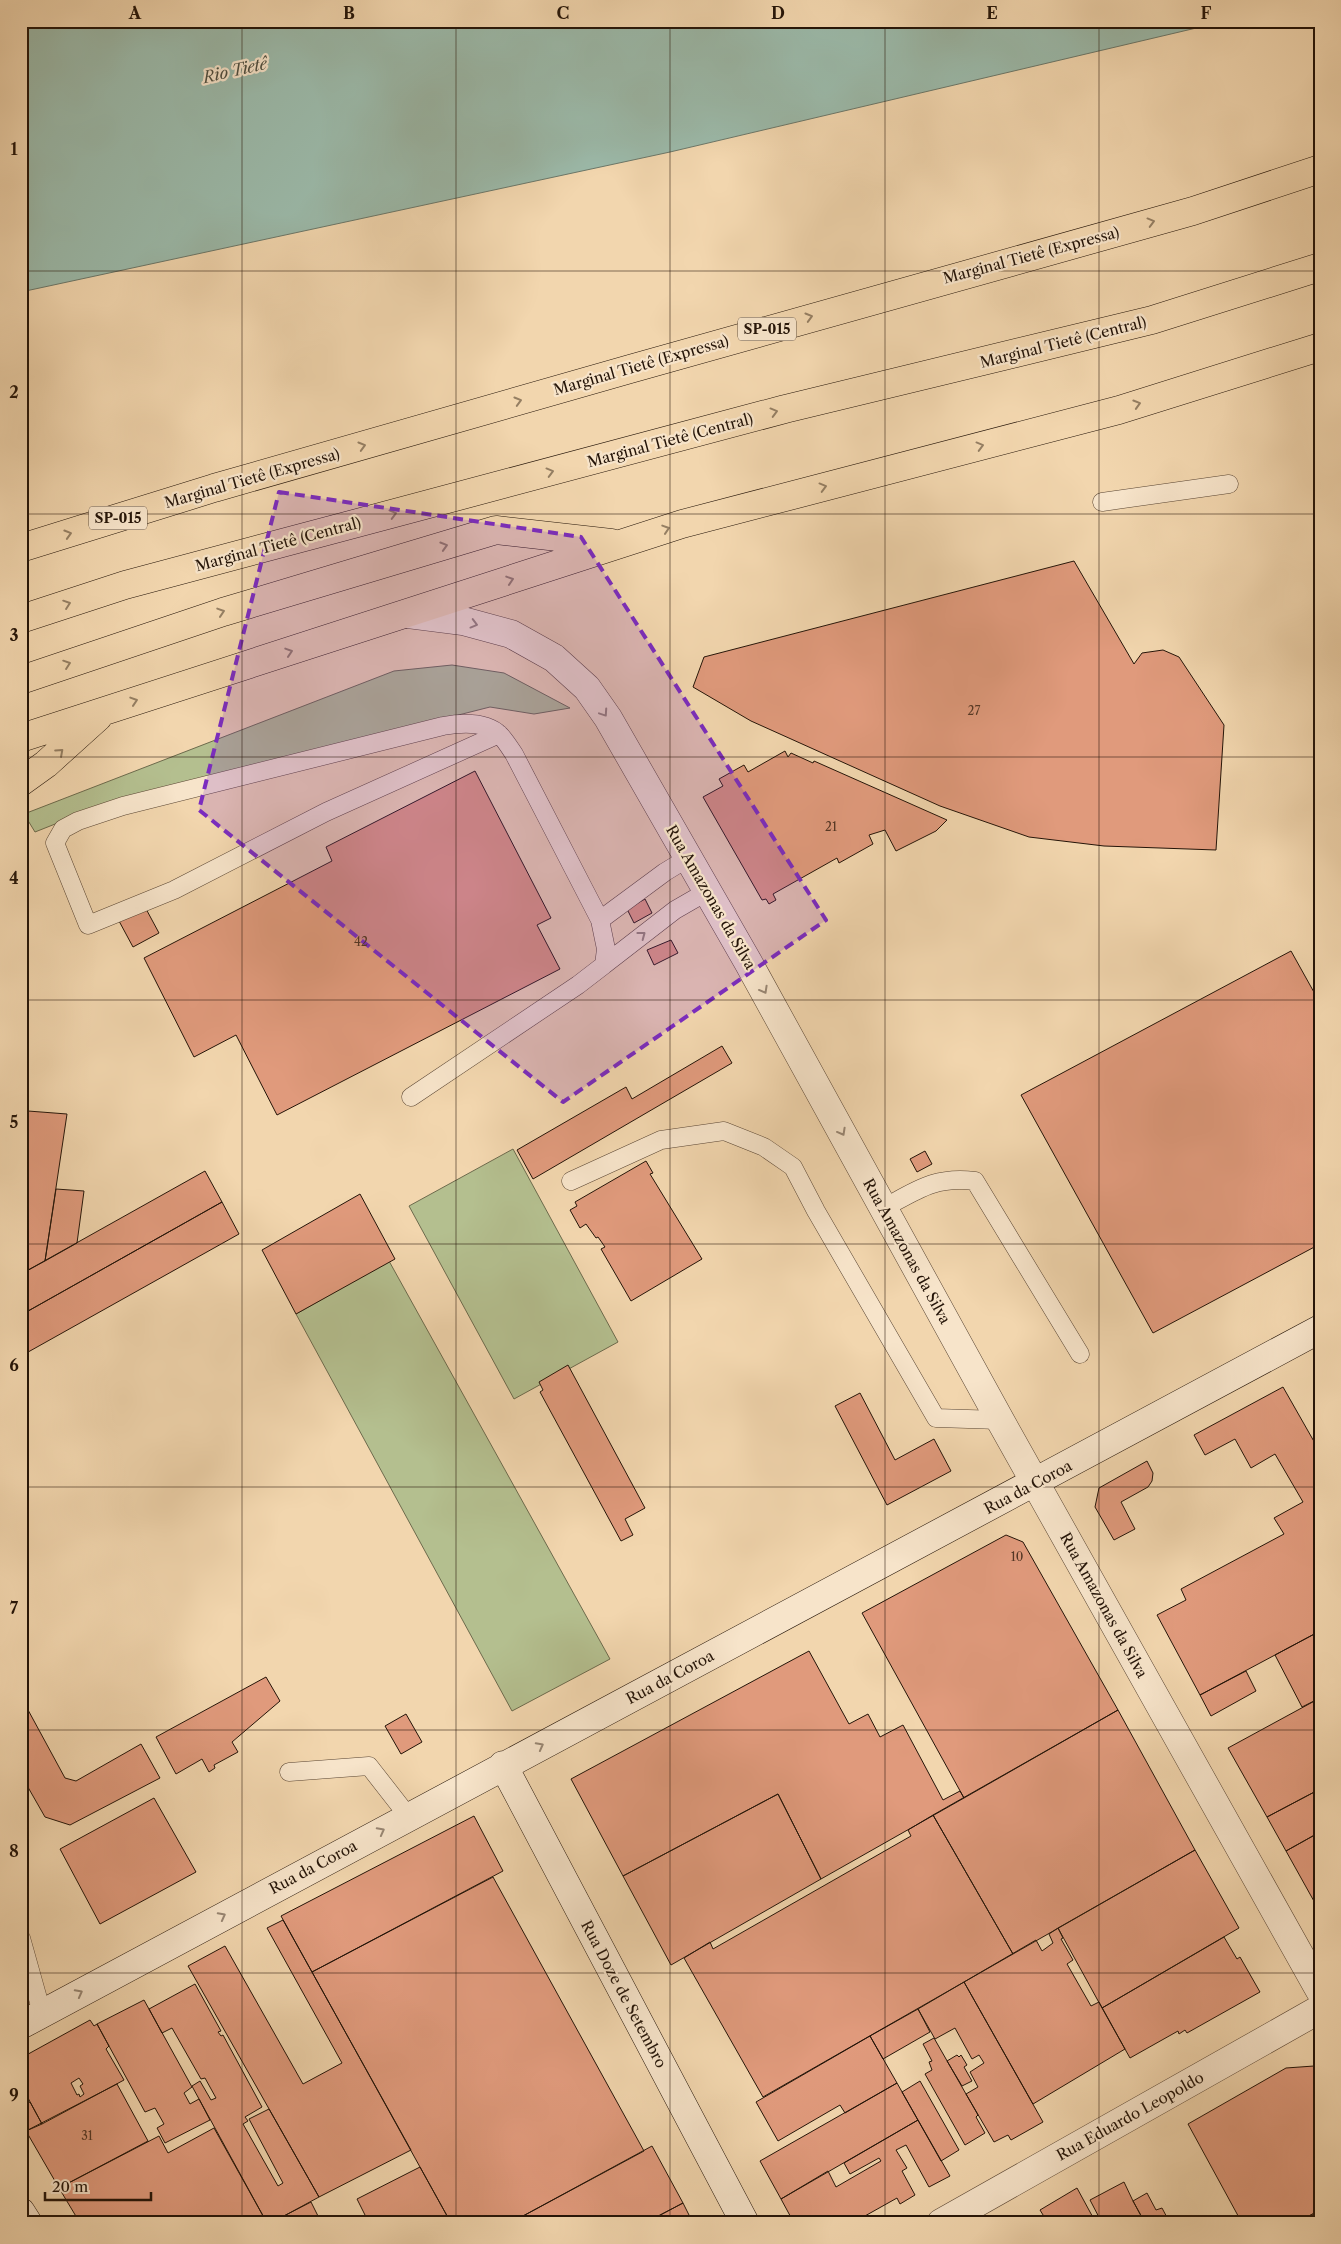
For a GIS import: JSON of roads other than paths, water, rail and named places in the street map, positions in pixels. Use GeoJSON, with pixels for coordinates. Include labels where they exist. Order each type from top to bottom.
{"type":"FeatureCollection","features":[{"type":"Feature","properties":{"kind":"highway","name":"Marginal Tietê (Expressa)"},"geometry":{"type":"LineString","coordinates":[[21,548],[214,488],[592,379],[1193,211],[1320,169]]}},
{"type":"Feature","properties":{"kind":"highway","name":"Marginal Tietê (Central)"},"geometry":{"type":"LineString","coordinates":[[21,620],[125,584],[785,409],[1152,320],[1320,267]]}},
{"type":"Feature","properties":{"kind":"highway"},"geometry":{"type":"LineString","coordinates":[[21,738],[682,524],[1119,410],[1320,347]]}},
{"type":"Feature","properties":{"kind":"highway"},"geometry":{"type":"LineString","coordinates":[[21,680],[223,612],[496,530],[620,544]]}},
{"type":"Feature","properties":{"kind":"highway"},"geometry":{"type":"LineString","coordinates":[[21,782],[46,764],[106,710]]}},
{"type":"Feature","properties":{"kind":"street","name":"Rua Amazonas da Silva"},"geometry":{"type":"LineString","coordinates":[[408,614],[463,621],[511,634],[554,658],[587,688],[608,718],[708,891],[1035,1483],[1320,1990]]}},
{"type":"Feature","properties":{"kind":"street","name":"Rua da Coroa"},"geometry":{"type":"LineString","coordinates":[[32,2019],[1320,1329]]}},
{"type":"Feature","properties":{"kind":"street","name":"Rua Doze de Setembro"},"geometry":{"type":"LineString","coordinates":[[503,1765],[744,2223]]}},
{"type":"Feature","properties":{"kind":"street","name":"Rua Eduardo Leopoldo"},"geometry":{"type":"LineString","coordinates":[[941,2223],[1320,2009]]}},
{"type":"Feature","properties":{"kind":"street"},"geometry":{"type":"LineString","coordinates":[[21,2212],[28,2223]]}},
{"type":"Feature","properties":{"kind":"lane"},"geometry":{"type":"LineString","coordinates":[[1102,502],[1230,484]]}},
{"type":"Feature","properties":{"kind":"lane"},"geometry":{"type":"LineString","coordinates":[[499,734],[326,812],[174,890],[88,925],[55,843],[63,829],[78,821],[123,806],[433,728],[463,723],[482,727],[499,734],[514,754],[600,920],[606,949],[604,965]]}},
{"type":"Feature","properties":{"kind":"lane"},"geometry":{"type":"LineString","coordinates":[[600,920],[664,872],[688,858]]}},
{"type":"Feature","properties":{"kind":"lane"},"geometry":{"type":"LineString","coordinates":[[411,1097],[578,985],[675,910],[708,891]]}},
{"type":"Feature","properties":{"kind":"lane"},"geometry":{"type":"LineString","coordinates":[[571,1181],[661,1140],[724,1131],[764,1148],[793,1167],[816,1211],[936,1418],[1000,1420]]}},
{"type":"Feature","properties":{"kind":"lane"},"geometry":{"type":"LineString","coordinates":[[884,1208],[925,1185],[957,1179],[975,1181],[1080,1354]]}},
{"type":"Feature","properties":{"kind":"lane"},"geometry":{"type":"LineString","coordinates":[[289,1772],[368,1766],[408,1816]]}},
{"type":"Feature","properties":{"kind":"lane"},"geometry":{"type":"LineString","coordinates":[[21,1938],[32,2019]]}},
{"type":"Feature","properties":{"kind":"water","name":"Rio Tietê"},"geometry":{"type":"Polygon","coordinates":[[[21,21],[1226,21],[670,152],[21,292],[21,21]]]}}]}
